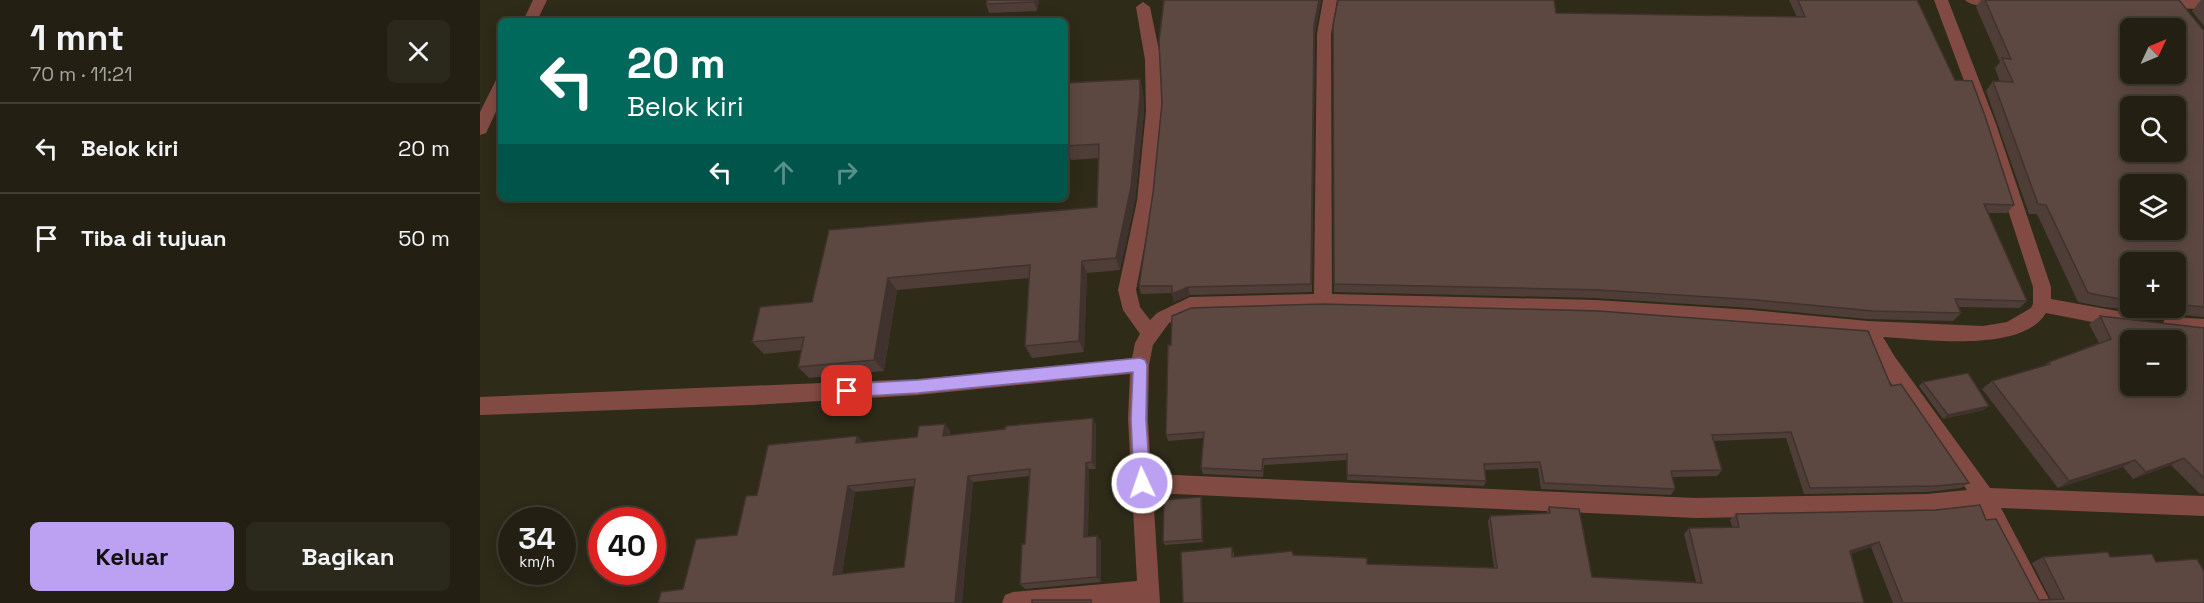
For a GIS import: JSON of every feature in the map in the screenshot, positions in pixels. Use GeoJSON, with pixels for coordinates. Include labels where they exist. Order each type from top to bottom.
{"type":"FeatureCollection","features":[{"type":"Feature","properties":{"kind":"street"},"geometry":{"type":"LineString","coordinates":[[531,18],[540,0]]}},
{"type":"Feature","properties":{"kind":"street"},"geometry":{"type":"LineString","coordinates":[[1323,301],[1324,34],[1330,0]]}},
{"type":"Feature","properties":{"kind":"street"},"geometry":{"type":"LineString","coordinates":[[1013,603],[1149,597],[1138,419],[1140,365],[1144,343],[1150,334],[1164,318],[1190,305],[1323,301],[1596,308],[1983,334],[2011,329],[2019,325],[2037,313],[2042,305],[2042,287],[1988,124],[1941,0]]}},
{"type":"Feature","properties":{"kind":"street"},"geometry":{"type":"LineString","coordinates":[[1972,0],[2020,1]]}},
{"type":"Feature","properties":{"kind":"street"},"geometry":{"type":"LineString","coordinates":[[2149,5],[2204,4]]}},
{"type":"Feature","properties":{"kind":"street"},"geometry":{"type":"LineString","coordinates":[[2176,5],[2190,22]]}},
{"type":"Feature","properties":{"kind":"street"},"geometry":{"type":"LineString","coordinates":[[1143,7],[1153,60],[1154,112],[1145,201],[1127,290],[1132,310],[1150,334]]}},
{"type":"Feature","properties":{"kind":"street"},"geometry":{"type":"LineString","coordinates":[[480,129],[498,90]]}},
{"type":"Feature","properties":{"kind":"street"},"geometry":{"type":"LineString","coordinates":[[2042,305],[2104,317],[2204,327]]}},
{"type":"Feature","properties":{"kind":"street"},"geometry":{"type":"LineString","coordinates":[[1868,328],[1888,363],[1985,498],[2040,603]]}},
{"type":"Feature","properties":{"kind":"street"},"geometry":{"type":"LineString","coordinates":[[480,406],[752,396],[906,387],[1140,365]]}},
{"type":"Feature","properties":{"kind":"street"},"geometry":{"type":"LineString","coordinates":[[1142,483],[1696,508],[1927,504],[1985,498],[2204,506]]}},
{"type":"Feature","properties":{"kind":"building"},"geometry":{"type":"Polygon","coordinates":[[[987,0],[1035,0],[1034,2],[986,4],[987,0]]]}},
{"type":"Feature","properties":{"kind":"building"},"geometry":{"type":"Polygon","coordinates":[[[1164,0],[1319,0],[1314,25],[1311,284],[1188,287],[1172,294],[1172,286],[1139,286],[1153,193],[1162,103],[1159,41],[1164,0]]]}},
{"type":"Feature","properties":{"kind":"building"},"geometry":{"type":"Polygon","coordinates":[[[1338,0],[1554,0],[1556,13],[1805,17],[1798,0],[1917,0],[1955,80],[1972,81],[1985,116],[2014,205],[1984,204],[2027,301],[1955,299],[1961,313],[1873,311],[1757,300],[1599,290],[1334,284],[1333,25],[1338,0]]]}},
{"type":"Feature","properties":{"kind":"building"},"geometry":{"type":"Polygon","coordinates":[[[1985,0],[2179,0],[2204,31],[2204,307],[2186,305],[2186,252],[2120,252],[2120,299],[2088,293],[2046,205],[2038,204],[1993,81],[2013,82],[2002,58],[2011,59],[1985,0]]]}},
{"type":"Feature","properties":{"kind":"building"},"geometry":{"type":"Polygon","coordinates":[[[1140,79],[1131,187],[1116,258],[1082,261],[1079,341],[1025,346],[1030,265],[888,278],[874,360],[798,367],[804,337],[752,342],[760,307],[812,302],[829,230],[1097,207],[1099,144],[1068,146],[1068,83],[1140,79]]]}},
{"type":"Feature","properties":{"kind":"building"},"geometry":{"type":"Polygon","coordinates":[[[1323,304],[1599,311],[1868,331],[1891,386],[1901,384],[1969,483],[1935,486],[1810,488],[1791,432],[1712,435],[1722,470],[1671,471],[1675,489],[1544,483],[1540,462],[1484,464],[1486,481],[1347,475],[1347,454],[1263,459],[1262,471],[1201,468],[1204,432],[1166,435],[1168,345],[1171,345],[1172,316],[1191,308],[1323,304]]]}},
{"type":"Feature","properties":{"kind":"building"},"geometry":{"type":"Polygon","coordinates":[[[2100,316],[2204,328],[2204,478],[2184,458],[2146,472],[2135,460],[2069,481],[1992,381],[2050,364],[2049,362],[2111,339],[2100,316]]]}},
{"type":"Feature","properties":{"kind":"building"},"geometry":{"type":"Polygon","coordinates":[[[1968,373],[1989,406],[1948,415],[1923,382],[1968,373]]]}},
{"type":"Feature","properties":{"kind":"building"},"geometry":{"type":"Polygon","coordinates":[[[1093,418],[1092,462],[1086,463],[1084,537],[1097,536],[1097,577],[1020,584],[1030,469],[968,476],[955,603],[658,603],[661,592],[683,589],[696,539],[737,535],[746,496],[757,495],[768,445],[857,436],[856,443],[917,437],[919,426],[945,424],[943,436],[1005,429],[1006,426],[1093,418]],[[915,479],[848,486],[833,575],[904,567],[915,479]]]}},
{"type":"Feature","properties":{"kind":"building"},"geometry":{"type":"Polygon","coordinates":[[[1201,497],[1202,539],[1163,542],[1164,500],[1201,497]]]}},
{"type":"Feature","properties":{"kind":"building"},"geometry":{"type":"Polygon","coordinates":[[[1980,505],[1986,520],[1996,519],[2039,600],[2064,599],[2043,557],[2108,552],[2110,557],[2152,554],[2156,562],[2197,559],[2204,571],[2204,603],[1903,603],[1879,542],[1850,551],[1864,603],[1183,603],[1181,552],[1232,547],[1232,557],[1292,551],[1293,555],[1367,558],[1367,564],[1497,568],[1490,516],[1550,513],[1549,507],[1579,509],[1592,577],[1702,583],[1689,528],[1739,527],[1736,514],[1936,510],[1980,505]]]}},
{"type":"Feature","properties":{"kind":"building"},"geometry":{"type":"Polygon","coordinates":[[[1032,600],[1091,600],[1091,603],[1032,603],[1032,600]]]}},
{"type":"Feature","properties":{"kind":"route"},"geometry":{"type":"LineString","coordinates":[[847,391],[918,387],[1140,365],[1138,419],[1142,483]]}}]}
